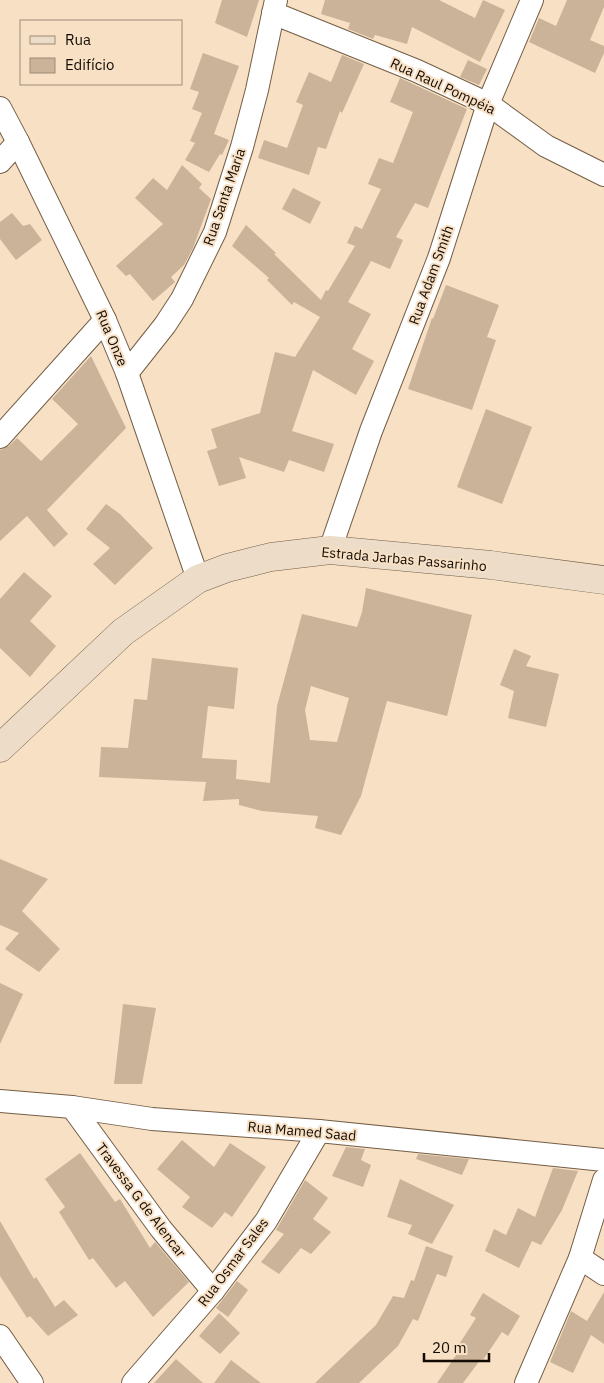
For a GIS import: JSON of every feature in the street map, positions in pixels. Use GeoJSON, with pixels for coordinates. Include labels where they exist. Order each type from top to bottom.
{"type":"FeatureCollection","features":[{"type":"Feature","properties":{"kind":"street","name":"Rua Adam Smith"},"geometry":{"type":"LineString","coordinates":[[330,550],[371,431],[438,258],[488,104],[532,0]]}},
{"type":"Feature","properties":{"kind":"street","name":"Rua Raul Pompéia"},"geometry":{"type":"LineString","coordinates":[[275,7],[488,104],[546,146],[604,174]]}},
{"type":"Feature","properties":{"kind":"street","name":"Rua Santa Maria"},"geometry":{"type":"LineString","coordinates":[[126,373],[166,325],[182,299],[215,232],[252,109],[275,7]]}},
{"type":"Feature","properties":{"kind":"street","name":"Rua Onze"},"geometry":{"type":"LineString","coordinates":[[0,108],[105,320],[126,373],[198,579]]}},
{"type":"Feature","properties":{"kind":"street"},"geometry":{"type":"LineString","coordinates":[[0,162],[18,142]]}},
{"type":"Feature","properties":{"kind":"street"},"geometry":{"type":"LineString","coordinates":[[0,437],[105,320]]}},
{"type":"Feature","properties":{"kind":"street","name":"Estrada Jarbas Passarinho"},"geometry":{"type":"LineString","coordinates":[[0,748],[123,632],[198,579],[227,568],[271,557],[330,550],[491,565],[604,580]]}},
{"type":"Feature","properties":{"kind":"street","name":"Rua Mamed Saad"},"geometry":{"type":"LineString","coordinates":[[0,1101],[72,1107],[152,1119],[319,1131],[604,1160]]}},
{"type":"Feature","properties":{"kind":"street","name":"Travessa G de Alencar"},"geometry":{"type":"LineString","coordinates":[[72,1107],[161,1229],[213,1291]]}},
{"type":"Feature","properties":{"kind":"street","name":"Rua Osmar Sales"},"geometry":{"type":"LineString","coordinates":[[133,1383],[213,1291],[266,1221],[319,1131]]}},
{"type":"Feature","properties":{"kind":"street"},"geometry":{"type":"LineString","coordinates":[[526,1383],[580,1258],[604,1180]]}},
{"type":"Feature","properties":{"kind":"street"},"geometry":{"type":"LineString","coordinates":[[580,1258],[604,1274]]}},
{"type":"Feature","properties":{"kind":"street"},"geometry":{"type":"LineString","coordinates":[[0,1336],[32,1383]]}},
{"type":"Feature","properties":{"kind":"building"},"geometry":{"type":"Polygon","coordinates":[[[222,0],[259,0],[247,37],[215,23],[222,0]]]}},
{"type":"Feature","properties":{"kind":"building"},"geometry":{"type":"Polygon","coordinates":[[[325,0],[439,0],[475,18],[483,0],[505,10],[480,62],[412,27],[407,44],[375,35],[373,39],[348,29],[350,23],[321,14],[325,0]]]}},
{"type":"Feature","properties":{"kind":"building"},"geometry":{"type":"Polygon","coordinates":[[[567,0],[604,0],[604,7],[590,40],[604,46],[604,53],[595,73],[529,42],[539,18],[556,26],[567,0]]]}},
{"type":"Feature","properties":{"kind":"building"},"geometry":{"type":"Polygon","coordinates":[[[203,53],[239,66],[214,134],[229,140],[222,155],[220,154],[209,172],[185,160],[195,143],[190,141],[202,113],[192,109],[199,92],[190,89],[203,53]]]}},
{"type":"Feature","properties":{"kind":"building"},"geometry":{"type":"Polygon","coordinates":[[[342,55],[364,64],[342,113],[340,111],[326,149],[318,147],[309,175],[258,158],[264,140],[287,148],[303,105],[296,102],[309,72],[331,82],[342,55]]]}},
{"type":"Feature","properties":{"kind":"building"},"geometry":{"type":"Polygon","coordinates":[[[468,60],[487,69],[479,85],[460,77],[468,60]]]}},
{"type":"Feature","properties":{"kind":"building"},"geometry":{"type":"Polygon","coordinates":[[[400,78],[467,109],[428,208],[415,203],[396,237],[403,240],[390,269],[371,261],[348,302],[371,314],[352,349],[374,361],[356,395],[313,370],[292,431],[334,444],[324,472],[289,460],[284,472],[239,457],[246,478],[219,486],[207,451],[217,448],[211,429],[260,413],[275,352],[295,357],[320,317],[294,302],[292,305],[267,280],[269,278],[232,246],[246,225],[321,300],[355,246],[347,243],[355,226],[362,229],[381,189],[368,184],[379,158],[393,163],[413,112],[390,102],[400,78]]]}},
{"type":"Feature","properties":{"kind":"building"},"geometry":{"type":"Polygon","coordinates":[[[182,165],[202,184],[199,188],[211,199],[193,248],[184,265],[171,277],[175,282],[153,301],[130,274],[126,276],[116,266],[163,224],[135,198],[153,178],[167,190],[182,165]]]}},
{"type":"Feature","properties":{"kind":"building"},"geometry":{"type":"Polygon","coordinates":[[[293,188],[321,202],[310,224],[282,209],[293,188]]]}},
{"type":"Feature","properties":{"kind":"building"},"geometry":{"type":"Polygon","coordinates":[[[12,213],[23,226],[30,224],[42,240],[16,260],[0,239],[0,222],[12,213]]]}},
{"type":"Feature","properties":{"kind":"building"},"geometry":{"type":"Polygon","coordinates":[[[446,285],[499,305],[487,337],[496,340],[472,410],[408,389],[432,318],[446,285]]]}},
{"type":"Feature","properties":{"kind":"building"},"geometry":{"type":"Polygon","coordinates":[[[91,356],[126,428],[47,510],[68,534],[54,547],[27,516],[0,541],[0,450],[9,446],[17,438],[41,461],[78,424],[52,399],[91,356]]]}},
{"type":"Feature","properties":{"kind":"building"},"geometry":{"type":"Polygon","coordinates":[[[486,409],[532,427],[502,504],[457,487],[486,409]]]}},
{"type":"Feature","properties":{"kind":"building"},"geometry":{"type":"Polygon","coordinates":[[[106,504],[120,514],[153,548],[115,585],[93,564],[110,548],[86,529],[106,504]]]}},
{"type":"Feature","properties":{"kind":"building"},"geometry":{"type":"Polygon","coordinates":[[[24,572],[52,596],[30,621],[56,646],[30,677],[0,648],[0,599],[24,572]]]}},
{"type":"Feature","properties":{"kind":"building"},"geometry":{"type":"Polygon","coordinates":[[[366,588],[472,615],[447,716],[387,701],[361,796],[341,835],[315,828],[318,816],[262,811],[239,805],[239,799],[203,801],[206,782],[99,777],[101,747],[128,748],[134,699],[147,700],[152,658],[238,668],[234,709],[208,706],[202,758],[237,760],[236,779],[270,783],[277,706],[302,614],[357,627],[366,588]],[[311,686],[305,710],[310,740],[337,742],[349,698],[311,686]]]}},
{"type":"Feature","properties":{"kind":"building"},"geometry":{"type":"Polygon","coordinates":[[[514,649],[531,656],[526,666],[559,674],[546,727],[508,718],[514,691],[500,685],[514,649]]]}},
{"type":"Feature","properties":{"kind":"building"},"geometry":{"type":"Polygon","coordinates":[[[0,859],[48,879],[22,911],[60,949],[39,972],[5,949],[19,933],[0,925],[0,859]]]}},
{"type":"Feature","properties":{"kind":"building"},"geometry":{"type":"Polygon","coordinates":[[[0,983],[23,994],[0,1044],[0,983]]]}},
{"type":"Feature","properties":{"kind":"building"},"geometry":{"type":"Polygon","coordinates":[[[123,1004],[156,1008],[142,1084],[114,1084],[123,1004]]]}},
{"type":"Feature","properties":{"kind":"building"},"geometry":{"type":"Polygon","coordinates":[[[182,1140],[214,1167],[230,1143],[266,1167],[232,1217],[225,1212],[212,1228],[182,1207],[190,1197],[157,1169],[182,1140]]]}},
{"type":"Feature","properties":{"kind":"building"},"geometry":{"type":"Polygon","coordinates":[[[346,1147],[365,1149],[361,1160],[371,1165],[363,1187],[332,1176],[346,1147]]]}},
{"type":"Feature","properties":{"kind":"building"},"geometry":{"type":"Polygon","coordinates":[[[80,1153],[115,1202],[120,1199],[150,1248],[155,1242],[189,1282],[153,1317],[125,1281],[116,1288],[93,1258],[89,1260],[59,1212],[65,1207],[45,1179],[80,1153]]]}},
{"type":"Feature","properties":{"kind":"building"},"geometry":{"type":"Polygon","coordinates":[[[418,1154],[469,1159],[462,1175],[416,1159],[418,1154]]]}},
{"type":"Feature","properties":{"kind":"building"},"geometry":{"type":"Polygon","coordinates":[[[553,1168],[578,1171],[562,1210],[541,1245],[532,1241],[519,1268],[485,1251],[494,1229],[506,1235],[518,1208],[535,1217],[553,1168]]]}},
{"type":"Feature","properties":{"kind":"building"},"geometry":{"type":"Polygon","coordinates":[[[400,1179],[454,1205],[432,1244],[408,1234],[412,1225],[387,1217],[400,1179]]]}},
{"type":"Feature","properties":{"kind":"building"},"geometry":{"type":"Polygon","coordinates":[[[305,1180],[328,1198],[313,1219],[331,1232],[311,1254],[301,1248],[279,1274],[261,1262],[284,1234],[276,1230],[305,1180]]]}},
{"type":"Feature","properties":{"kind":"building"},"geometry":{"type":"Polygon","coordinates":[[[0,1221],[34,1279],[36,1277],[55,1307],[64,1300],[78,1315],[48,1336],[30,1316],[27,1318],[0,1276],[0,1221]]]}},
{"type":"Feature","properties":{"kind":"building"},"geometry":{"type":"Polygon","coordinates":[[[426,1246],[453,1256],[446,1277],[437,1274],[418,1321],[413,1319],[398,1346],[359,1383],[315,1383],[376,1325],[393,1296],[404,1298],[411,1280],[414,1281],[426,1246]]]}},
{"type":"Feature","properties":{"kind":"building"},"geometry":{"type":"Polygon","coordinates":[[[237,1281],[248,1290],[228,1317],[216,1308],[237,1281]]]}},
{"type":"Feature","properties":{"kind":"building"},"geometry":{"type":"Polygon","coordinates":[[[604,1292],[604,1344],[591,1335],[573,1373],[550,1362],[571,1311],[587,1321],[604,1292]]]}},
{"type":"Feature","properties":{"kind":"building"},"geometry":{"type":"Polygon","coordinates":[[[483,1293],[520,1316],[508,1336],[502,1332],[483,1360],[481,1359],[463,1383],[437,1383],[461,1348],[458,1346],[476,1318],[470,1315],[483,1293]]]}},
{"type":"Feature","properties":{"kind":"building"},"geometry":{"type":"Polygon","coordinates":[[[219,1313],[240,1333],[220,1354],[199,1336],[219,1313]]]}},
{"type":"Feature","properties":{"kind":"building"},"geometry":{"type":"Polygon","coordinates":[[[176,1359],[203,1383],[154,1383],[176,1359]]]}},
{"type":"Feature","properties":{"kind":"building"},"geometry":{"type":"Polygon","coordinates":[[[231,1360],[261,1383],[214,1383],[231,1360]]]}}]}
